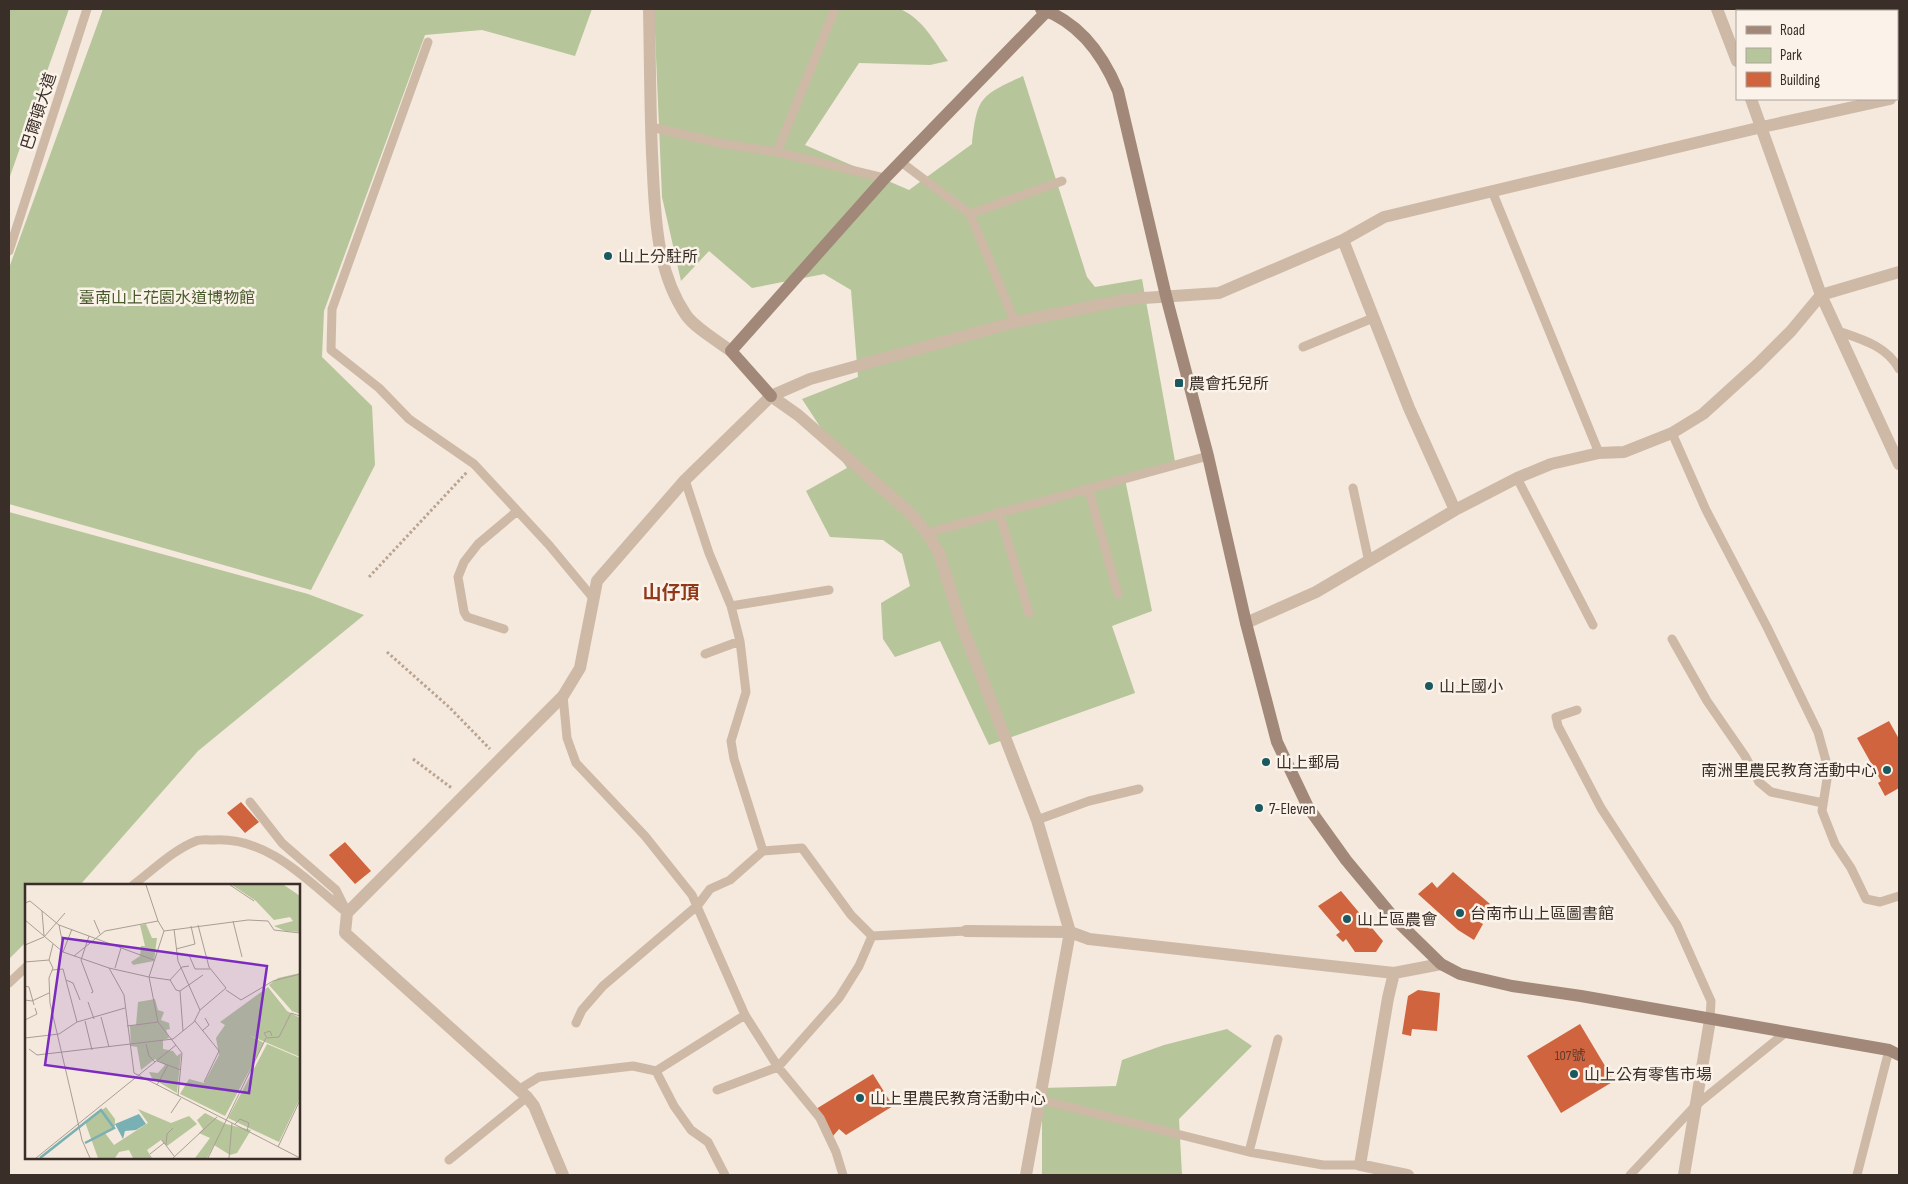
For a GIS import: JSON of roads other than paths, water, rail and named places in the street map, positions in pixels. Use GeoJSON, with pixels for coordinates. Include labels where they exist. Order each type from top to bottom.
{"type":"FeatureCollection","features":[{"type":"Feature","properties":{"kind":"main road"},"geometry":{"type":"LineString","coordinates":[[771,396],[731,351],[886,178],[1046,9],[1082,34],[1099,54],[1115,84],[1126,116],[1166,296],[1208,456],[1246,623],[1277,742],[1308,807],[1346,860],[1395,919],[1441,964],[1460,974],[1512,986],[1581,996],[1894,1052]]}},
{"type":"Feature","properties":{"kind":"street"},"geometry":{"type":"LineString","coordinates":[[650,9],[651,126],[655,211],[659,246],[671,285],[687,317],[731,351]]}},
{"type":"Feature","properties":{"kind":"street"},"geometry":{"type":"LineString","coordinates":[[1717,9],[1736,59]]}},
{"type":"Feature","properties":{"kind":"street"},"geometry":{"type":"LineString","coordinates":[[1751,100],[1821,295],[1899,464]]}},
{"type":"Feature","properties":{"kind":"street"},"geometry":{"type":"LineString","coordinates":[[563,1175],[534,1106],[344,933],[348,913],[499,758],[521,739],[563,696],[580,668],[597,581],[685,480],[771,396],[810,379],[1015,322],[1129,299],[1219,293],[1343,240],[1384,217],[1762,127],[1885,100]]}},
{"type":"Feature","properties":{"kind":"street"},"geometry":{"type":"LineString","coordinates":[[1343,240],[1409,408],[1455,510]]}},
{"type":"Feature","properties":{"kind":"street"},"geometry":{"type":"LineString","coordinates":[[1246,623],[1316,592],[1455,510],[1517,478],[1551,464],[1599,453],[1624,452],[1672,434],[1703,414],[1758,364],[1791,331],[1821,295],[1899,272]]}},
{"type":"Feature","properties":{"kind":"street"},"geometry":{"type":"LineString","coordinates":[[771,396],[798,415],[908,511],[928,533],[939,553],[962,626],[1037,820],[1070,932],[1026,1175]]}},
{"type":"Feature","properties":{"kind":"street"},"geometry":{"type":"LineString","coordinates":[[966,930],[1070,932],[1088,940],[1394,973],[1441,964]]}},
{"type":"Feature","properties":{"kind":"street"},"geometry":{"type":"LineString","coordinates":[[1394,973],[1388,998],[1360,1165],[1408,1175]]}},
{"type":"Feature","properties":{"kind":"street"},"geometry":{"type":"LineString","coordinates":[[1684,1175],[1710,1020]]}},
{"type":"Feature","properties":{"kind":"lane","name":"巴爾頓大道"},"geometry":{"type":"LineString","coordinates":[[9,251],[87,9]]}},
{"type":"Feature","properties":{"kind":"lane"},"geometry":{"type":"LineString","coordinates":[[777,152],[835,9]]}},
{"type":"Feature","properties":{"kind":"lane"},"geometry":{"type":"LineString","coordinates":[[428,42],[332,309],[331,350],[379,388],[409,419],[474,464],[516,512],[549,545],[593,598]]}},
{"type":"Feature","properties":{"kind":"lane"},"geometry":{"type":"LineString","coordinates":[[651,126],[724,144],[777,152],[886,178]]}},
{"type":"Feature","properties":{"kind":"lane"},"geometry":{"type":"LineString","coordinates":[[901,162],[970,214],[1015,322]]}},
{"type":"Feature","properties":{"kind":"lane"},"geometry":{"type":"LineString","coordinates":[[970,214],[1062,181]]}},
{"type":"Feature","properties":{"kind":"lane"},"geometry":{"type":"LineString","coordinates":[[1492,191],[1599,453]]}},
{"type":"Feature","properties":{"kind":"lane"},"geometry":{"type":"LineString","coordinates":[[1303,347],[1373,318]]}},
{"type":"Feature","properties":{"kind":"lane"},"geometry":{"type":"LineString","coordinates":[[1838,331],[1868,341],[1893,357],[1899,369]]}},
{"type":"Feature","properties":{"kind":"lane"},"geometry":{"type":"LineString","coordinates":[[1672,434],[1706,510],[1767,627],[1818,732],[1826,761],[1827,779],[1822,812],[1835,844],[1851,868],[1866,899],[1880,902],[1899,896]]}},
{"type":"Feature","properties":{"kind":"lane"},"geometry":{"type":"LineString","coordinates":[[928,533],[1208,456]]}},
{"type":"Feature","properties":{"kind":"lane"},"geometry":{"type":"LineString","coordinates":[[1517,478],[1593,625]]}},
{"type":"Feature","properties":{"kind":"lane"},"geometry":{"type":"LineString","coordinates":[[685,480],[709,553],[731,606],[740,641],[746,692],[732,741],[734,759],[763,851]]}},
{"type":"Feature","properties":{"kind":"lane"},"geometry":{"type":"LineString","coordinates":[[1088,488],[1118,594]]}},
{"type":"Feature","properties":{"kind":"lane"},"geometry":{"type":"LineString","coordinates":[[1353,488],[1369,562]]}},
{"type":"Feature","properties":{"kind":"lane"},"geometry":{"type":"LineString","coordinates":[[504,629],[467,617],[464,612],[458,576],[464,562],[478,544],[516,512]]}},
{"type":"Feature","properties":{"kind":"lane"},"geometry":{"type":"LineString","coordinates":[[999,512],[1029,613]]}},
{"type":"Feature","properties":{"kind":"lane"},"geometry":{"type":"LineString","coordinates":[[731,606],[829,590]]}},
{"type":"Feature","properties":{"kind":"lane"},"geometry":{"type":"LineString","coordinates":[[1672,639],[1707,701],[1745,756],[1759,782],[1771,792],[1823,803]]}},
{"type":"Feature","properties":{"kind":"lane"},"geometry":{"type":"LineString","coordinates":[[705,654],[740,641]]}},
{"type":"Feature","properties":{"kind":"lane"},"geometry":{"type":"LineString","coordinates":[[563,696],[567,738],[576,763],[645,836],[698,905],[745,1015],[778,1067],[820,1118],[843,1175]]}},
{"type":"Feature","properties":{"kind":"lane"},"geometry":{"type":"LineString","coordinates":[[1577,710],[1556,717],[1558,726],[1601,808],[1677,925],[1711,1001],[1710,1020]]}},
{"type":"Feature","properties":{"kind":"lane"},"geometry":{"type":"LineString","coordinates":[[1037,820],[1089,801],[1139,789]]}},
{"type":"Feature","properties":{"kind":"lane"},"geometry":{"type":"LineString","coordinates":[[250,802],[282,843],[336,890],[348,913]]}},
{"type":"Feature","properties":{"kind":"lane"},"geometry":{"type":"LineString","coordinates":[[134,884],[168,858],[196,841],[227,839],[264,848],[291,866],[348,913]]}},
{"type":"Feature","properties":{"kind":"lane"},"geometry":{"type":"LineString","coordinates":[[576,1022],[582,1010],[603,986],[698,905],[710,889],[730,880],[763,851],[802,848],[851,915],[872,936],[966,930]]}},
{"type":"Feature","properties":{"kind":"lane"},"geometry":{"type":"LineString","coordinates":[[717,1090],[778,1067],[839,998],[859,966],[872,936]]}},
{"type":"Feature","properties":{"kind":"lane"},"geometry":{"type":"LineString","coordinates":[[9,983],[25,968]]}},
{"type":"Feature","properties":{"kind":"lane"},"geometry":{"type":"LineString","coordinates":[[449,1160],[523,1094],[539,1077],[633,1066],[656,1071],[745,1015]]}},
{"type":"Feature","properties":{"kind":"lane"},"geometry":{"type":"LineString","coordinates":[[1630,1175],[1695,1106],[1784,1033]]}},
{"type":"Feature","properties":{"kind":"lane"},"geometry":{"type":"LineString","coordinates":[[1249,1152],[1278,1039]]}},
{"type":"Feature","properties":{"kind":"lane"},"geometry":{"type":"LineString","coordinates":[[1857,1175],[1894,1052]]}},
{"type":"Feature","properties":{"kind":"lane"},"geometry":{"type":"LineString","coordinates":[[656,1071],[690,1130],[708,1142],[724,1175]]}},
{"type":"Feature","properties":{"kind":"lane"},"geometry":{"type":"LineString","coordinates":[[1041,1100],[1249,1152],[1323,1165],[1360,1165]]}},
{"type":"Feature","properties":{"kind":"place","name":"山上分駐所"},"geometry":{"type":"Point","coordinates":[608,256]}},
{"type":"Feature","properties":{"kind":"place","name":"農會托兒所"},"geometry":{"type":"Point","coordinates":[1179,383]}},
{"type":"Feature","properties":{"kind":"place","name":"山上國小"},"geometry":{"type":"Point","coordinates":[1429,686]}},
{"type":"Feature","properties":{"kind":"place","name":"山上郵局"},"geometry":{"type":"Point","coordinates":[1266,762]}},
{"type":"Feature","properties":{"kind":"place","name":"南洲里農民教育活動中心"},"geometry":{"type":"Point","coordinates":[1887,770]}},
{"type":"Feature","properties":{"kind":"place","name":"7-Eleven"},"geometry":{"type":"Point","coordinates":[1259,808]}},
{"type":"Feature","properties":{"kind":"place","name":"台南市山上區圖書館"},"geometry":{"type":"Point","coordinates":[1460,913]}},
{"type":"Feature","properties":{"kind":"place","name":"山上區農會"},"geometry":{"type":"Point","coordinates":[1347,919]}},
{"type":"Feature","properties":{"kind":"place","name":"山上公有零售市場"},"geometry":{"type":"Point","coordinates":[1574,1074]}},
{"type":"Feature","properties":{"kind":"place","name":"山上里農民教育活動中心"},"geometry":{"type":"Point","coordinates":[860,1098]}},
{"type":"Feature","properties":{"kind":"district","name":"山仔頂"},"geometry":{"type":"Point","coordinates":[671,592]}},
{"type":"Feature","properties":{"kind":"park label","name":"臺南山上花園水道博物館"},"geometry":{"type":"Point","coordinates":[167,297]}}]}
